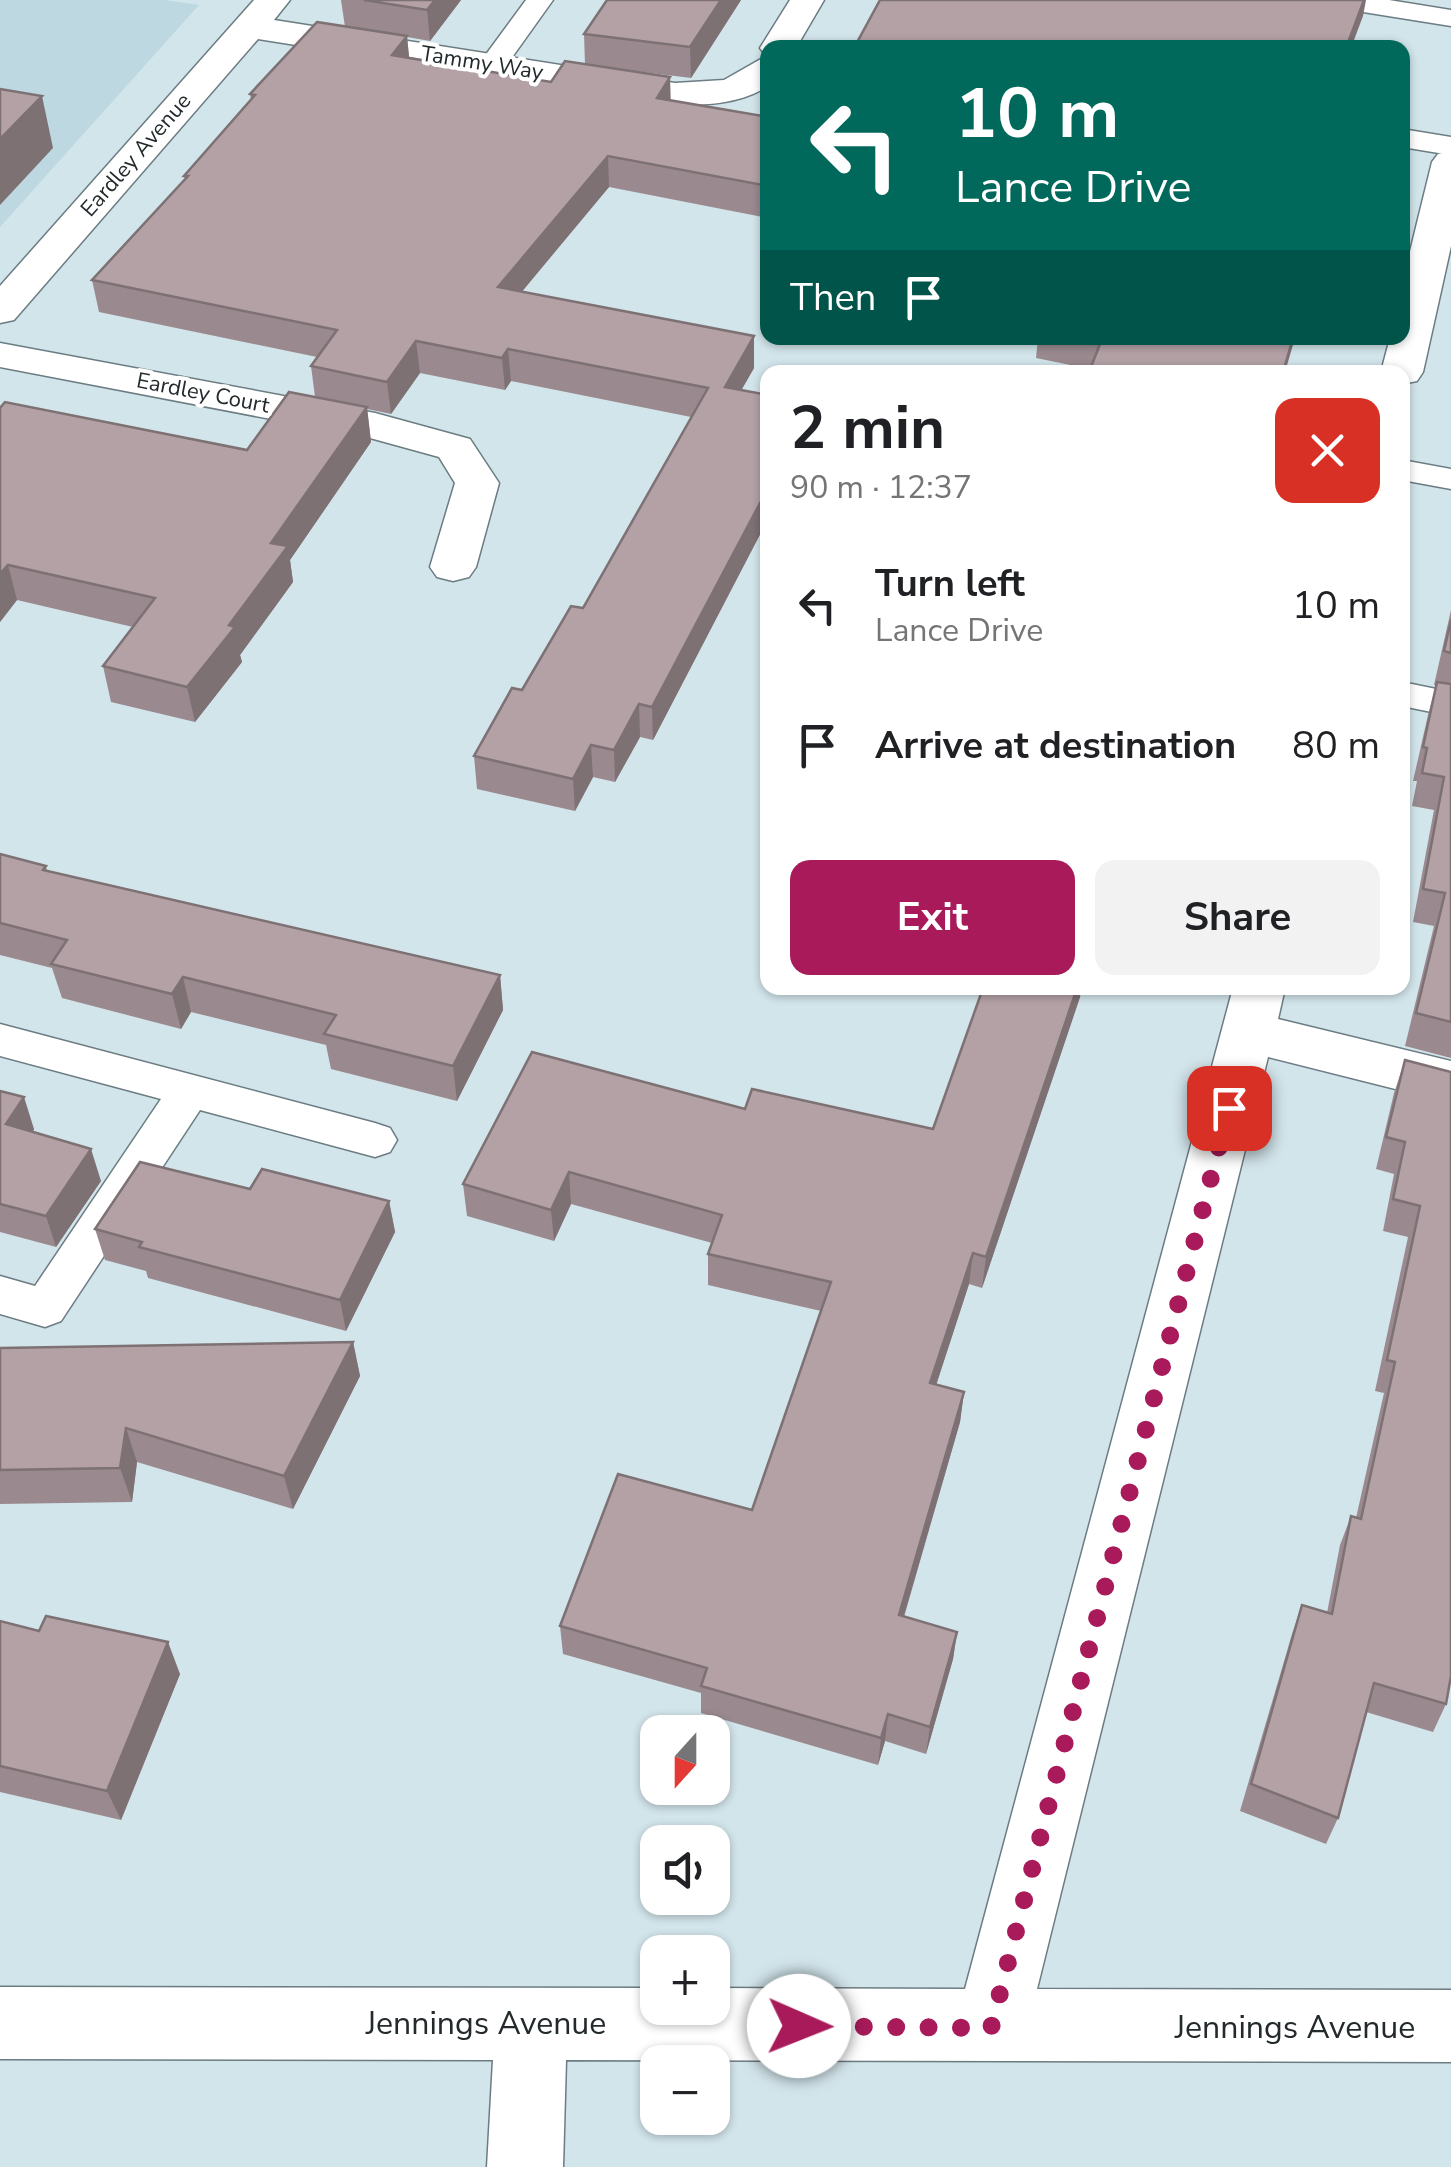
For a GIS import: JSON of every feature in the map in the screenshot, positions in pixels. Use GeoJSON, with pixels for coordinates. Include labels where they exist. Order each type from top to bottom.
{"type":"FeatureCollection","features":[{"type":"Feature","properties":{"kind":"street"},"geometry":{"type":"LineString","coordinates":[[783,40],[807,0]]}},
{"type":"Feature","properties":{"kind":"street","name":"Tammy Way"},"geometry":{"type":"LineString","coordinates":[[261,13],[493,64],[675,94],[715,94],[746,85],[760,73]]}},
{"type":"Feature","properties":{"kind":"street","name":"Eardley Avenue"},"geometry":{"type":"LineString","coordinates":[[0,311],[261,13]]}},
{"type":"Feature","properties":{"kind":"street"},"geometry":{"type":"LineString","coordinates":[[1410,338],[1451,162]]}},
{"type":"Feature","properties":{"kind":"street","name":"Eardley Court"},"geometry":{"type":"LineString","coordinates":[[0,355],[375,426],[454,448],[477,483],[453,567]]}},
{"type":"Feature","properties":{"kind":"street"},"geometry":{"type":"LineString","coordinates":[[991,2028],[1254,1010],[1451,1082]]}},
{"type":"Feature","properties":{"kind":"street"},"geometry":{"type":"LineString","coordinates":[[525,2167],[531,2022]]}},
{"type":"Feature","properties":{"kind":"street","name":"Jennings Avenue"},"geometry":{"type":"LineString","coordinates":[[0,2023],[1451,2026]]}},
{"type":"Feature","properties":{"kind":"lane"},"geometry":{"type":"LineString","coordinates":[[493,64],[540,0]]}},
{"type":"Feature","properties":{"kind":"lane"},"geometry":{"type":"LineString","coordinates":[[1338,0],[1451,18]]}},
{"type":"Feature","properties":{"kind":"lane"},"geometry":{"type":"LineString","coordinates":[[1410,139],[1451,146]]}},
{"type":"Feature","properties":{"kind":"lane"},"geometry":{"type":"LineString","coordinates":[[1410,471],[1451,479]]}},
{"type":"Feature","properties":{"kind":"lane"},"geometry":{"type":"LineString","coordinates":[[1410,696],[1451,704]]}},
{"type":"Feature","properties":{"kind":"lane"},"geometry":{"type":"LineString","coordinates":[[0,1040],[375,1140]]}},
{"type":"Feature","properties":{"kind":"lane"},"geometry":{"type":"LineString","coordinates":[[0,1296],[45,1308],[190,1091]]}},
{"type":"Feature","properties":{"kind":"shaded area"},"geometry":{"type":"Polygon","coordinates":[[[0,0],[165,0],[199,5],[0,227],[0,0]]]}},
{"type":"Feature","properties":{"kind":"building"},"geometry":{"type":"Polygon","coordinates":[[[364,0],[435,0],[427,10],[364,0]]]}},
{"type":"Feature","properties":{"kind":"building"},"geometry":{"type":"Polygon","coordinates":[[[607,0],[721,0],[690,47],[584,34],[607,0]]]}},
{"type":"Feature","properties":{"kind":"building"},"geometry":{"type":"Polygon","coordinates":[[[880,0],[1364,0],[1349,40],[858,40],[880,0]]]}},
{"type":"Feature","properties":{"kind":"building"},"geometry":{"type":"Polygon","coordinates":[[[317,22],[407,36],[392,55],[551,82],[565,61],[670,77],[657,98],[760,116],[760,184],[608,156],[498,287],[754,336],[725,387],[760,394],[760,503],[652,707],[639,704],[614,750],[591,745],[573,779],[474,756],[512,688],[522,690],[571,606],[583,608],[708,388],[508,349],[502,358],[416,341],[387,382],[311,366],[337,330],[92,280],[188,176],[184,176],[255,95],[250,94],[317,22]]]}},
{"type":"Feature","properties":{"kind":"building"},"geometry":{"type":"Polygon","coordinates":[[[0,89],[42,96],[0,139],[0,89]]]}},
{"type":"Feature","properties":{"kind":"building"},"geometry":{"type":"Polygon","coordinates":[[[1100,345],[1291,345],[1285,365],[1092,365],[1100,345]]]}},
{"type":"Feature","properties":{"kind":"building"},"geometry":{"type":"Polygon","coordinates":[[[289,392],[367,407],[271,543],[288,546],[229,625],[235,627],[187,687],[103,666],[155,598],[8,565],[0,574],[0,408],[5,402],[247,450],[289,392]]]}},
{"type":"Feature","properties":{"kind":"building"},"geometry":{"type":"Polygon","coordinates":[[[1451,620],[1451,653],[1444,651],[1451,620]]]}},
{"type":"Feature","properties":{"kind":"building"},"geometry":{"type":"Polygon","coordinates":[[[1437,682],[1451,684],[1451,1022],[1416,1013],[1445,893],[1423,889],[1444,777],[1422,773],[1427,748],[1423,747],[1437,682]]]}},
{"type":"Feature","properties":{"kind":"building"},"geometry":{"type":"Polygon","coordinates":[[[0,854],[46,866],[43,870],[500,975],[453,1066],[324,1034],[336,1015],[183,977],[172,994],[51,964],[67,940],[0,923],[0,854]]]}},
{"type":"Feature","properties":{"kind":"building"},"geometry":{"type":"Polygon","coordinates":[[[981,995],[1075,995],[986,1257],[973,1253],[930,1383],[964,1392],[899,1615],[957,1632],[930,1727],[888,1714],[881,1738],[701,1686],[707,1668],[560,1626],[618,1474],[752,1510],[831,1282],[708,1254],[722,1215],[569,1172],[551,1210],[463,1184],[532,1052],[745,1109],[752,1089],[933,1129],[981,995]]]}},
{"type":"Feature","properties":{"kind":"building"},"geometry":{"type":"Polygon","coordinates":[[[1405,1060],[1451,1072],[1451,1676],[1446,1704],[1374,1683],[1338,1818],[1251,1784],[1302,1605],[1332,1614],[1351,1516],[1361,1519],[1395,1362],[1387,1360],[1420,1206],[1393,1199],[1405,1142],[1386,1137],[1405,1060]]]}},
{"type":"Feature","properties":{"kind":"building"},"geometry":{"type":"Polygon","coordinates":[[[0,1091],[24,1097],[6,1124],[91,1149],[46,1216],[0,1204],[0,1091]]]}},
{"type":"Feature","properties":{"kind":"building"},"geometry":{"type":"Polygon","coordinates":[[[140,1162],[250,1189],[262,1169],[389,1201],[340,1300],[139,1247],[142,1242],[95,1229],[140,1162]]]}},
{"type":"Feature","properties":{"kind":"building"},"geometry":{"type":"Polygon","coordinates":[[[353,1342],[284,1476],[126,1428],[120,1468],[0,1470],[0,1348],[353,1342]]]}},
{"type":"Feature","properties":{"kind":"building"},"geometry":{"type":"Polygon","coordinates":[[[46,1616],[168,1642],[107,1791],[0,1766],[0,1621],[39,1631],[46,1616]]]}},
{"type":"Feature","properties":{"kind":"route"},"geometry":{"type":"LineString","coordinates":[[799,2026],[991,2028],[1229,1108]]}}]}
